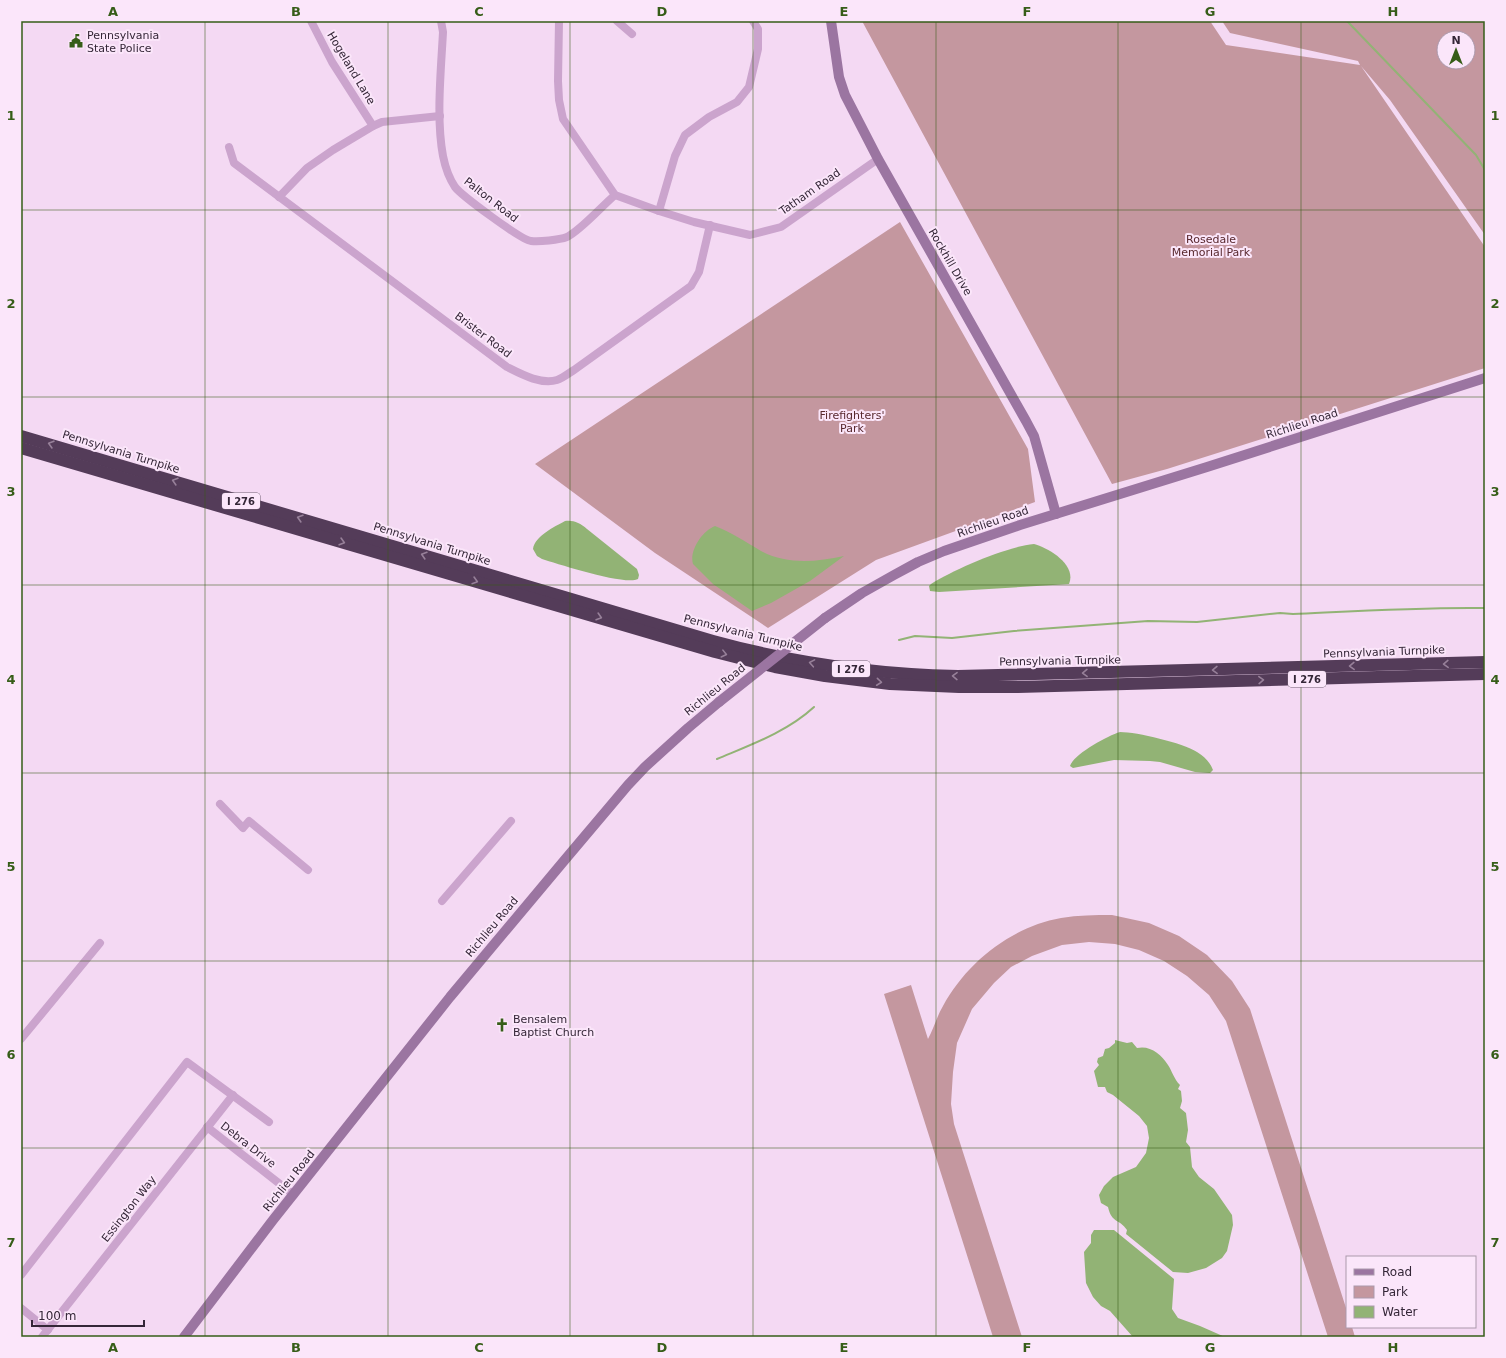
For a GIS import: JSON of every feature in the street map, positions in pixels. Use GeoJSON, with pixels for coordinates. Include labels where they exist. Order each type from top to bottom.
{"type":"FeatureCollection","features":[{"type":"Feature","properties":{"kind":"highway","name":"Pennsylvania Turnpike"},"geometry":{"type":"LineString","coordinates":[[21,436],[713,641],[765,654],[825,665],[887,673],[958,676],[1485,662]]}},
{"type":"Feature","properties":{"kind":"highway","name":"Pennsylvania Turnpike"},"geometry":{"type":"LineString","coordinates":[[21,448],[715,652],[775,667],[826,676],[890,684],[990,687],[1485,674]]}},
{"type":"Feature","properties":{"kind":"highway"},"geometry":{"type":"LineString","coordinates":[[21,453],[103,472]]}},
{"type":"Feature","properties":{"kind":"main road","name":"Rockhill Drive"},"geometry":{"type":"LineString","coordinates":[[831,21],[839,77],[845,95],[878,159],[1034,436],[1056,514]]}},
{"type":"Feature","properties":{"kind":"main road","name":"Richlieu Road"},"geometry":{"type":"LineString","coordinates":[[184,1337],[212,1299],[450,997],[618,797],[661,751],[719,702],[825,618],[862,593],[918,562],[983,538],[1485,378]]}},
{"type":"Feature","properties":{"kind":"street","name":"Hogeland Lane"},"geometry":{"type":"LineString","coordinates":[[311,21],[332,62],[373,126]]}},
{"type":"Feature","properties":{"kind":"street","name":"Palton Road"},"geometry":{"type":"LineString","coordinates":[[441,21],[443,32],[440,116],[443,156],[448,172],[456,188],[501,224],[530,241],[543,241],[566,237],[614,195]]}},
{"type":"Feature","properties":{"kind":"street"},"geometry":{"type":"LineString","coordinates":[[559,21],[558,81],[559,100],[563,119],[614,195]]}},
{"type":"Feature","properties":{"kind":"street"},"geometry":{"type":"LineString","coordinates":[[618,21],[632,34]]}},
{"type":"Feature","properties":{"kind":"street"},"geometry":{"type":"LineString","coordinates":[[659,211],[675,156],[685,135],[708,118],[737,102],[749,87],[758,49],[758,30],[753,21]]}},
{"type":"Feature","properties":{"kind":"street"},"geometry":{"type":"LineString","coordinates":[[279,197],[307,168],[333,150],[373,126],[382,122],[440,116]]}},
{"type":"Feature","properties":{"kind":"street","name":"Brister Road"},"geometry":{"type":"LineString","coordinates":[[229,147],[234,163],[507,368],[526,376],[542,380],[557,380],[574,370],[690,286],[699,272],[710,225]]}},
{"type":"Feature","properties":{"kind":"street","name":"Tatham Road"},"geometry":{"type":"LineString","coordinates":[[614,195],[659,211],[750,235],[781,226],[878,159]]}},
{"type":"Feature","properties":{"kind":"street"},"geometry":{"type":"LineString","coordinates":[[220,804],[243,828],[249,821],[308,870]]}},
{"type":"Feature","properties":{"kind":"street"},"geometry":{"type":"LineString","coordinates":[[442,901],[511,821]]}},
{"type":"Feature","properties":{"kind":"street"},"geometry":{"type":"LineString","coordinates":[[21,1039],[100,943]]}},
{"type":"Feature","properties":{"kind":"street"},"geometry":{"type":"LineString","coordinates":[[21,1275],[187,1062],[269,1122]]}},
{"type":"Feature","properties":{"kind":"street","name":"Essington Way"},"geometry":{"type":"LineString","coordinates":[[42,1337],[233,1096]]}},
{"type":"Feature","properties":{"kind":"street","name":"Debra Drive"},"geometry":{"type":"LineString","coordinates":[[207,1127],[294,1195]]}},
{"type":"Feature","properties":{"kind":"street"},"geometry":{"type":"LineString","coordinates":[[21,1308],[48,1330]]}},
{"type":"Feature","properties":{"kind":"green space","name":"Rosedale Memorial Park"},"geometry":{"type":"Polygon","coordinates":[[[862,21],[1210,21],[1226,45],[1360,65],[1358,61],[1230,33],[1222,21],[1485,21],[1485,235],[1390,100],[1361,66],[1485,247],[1485,368],[1167,469],[1112,484],[862,21]]]}},
{"type":"Feature","properties":{"kind":"green space","name":"Firefighters' Park"},"geometry":{"type":"Polygon","coordinates":[[[900,222],[1028,449],[1035,502],[876,560],[768,628],[655,553],[535,464],[900,222]]]}},
{"type":"Feature","properties":{"kind":"green space"},"geometry":{"type":"Polygon","coordinates":[[[1112,915],[1149,923],[1179,936],[1207,955],[1232,981],[1250,1009],[1346,1308],[1346,1328],[1352,1328],[1355,1337],[1328,1337],[1226,1021],[1209,995],[1187,976],[1164,961],[1139,950],[1115,944],[1089,942],[1062,945],[1032,956],[1011,967],[994,983],[972,1009],[957,1043],[951,1104],[954,1124],[1022,1337],[993,1337],[884,994],[911,985],[928,1039],[943,1006],[953,990],[978,961],[992,949],[1025,929],[1061,918],[1112,915]]]}},
{"type":"Feature","properties":{"kind":"water"},"geometry":{"type":"Polygon","coordinates":[[[565,521],[574,522],[584,527],[637,569],[639,575],[638,579],[620,580],[592,574],[542,559],[537,556],[533,549],[537,540],[546,532],[565,521]]]}},
{"type":"Feature","properties":{"kind":"water"},"geometry":{"type":"Polygon","coordinates":[[[715,526],[733,534],[761,551],[781,559],[812,561],[844,556],[810,581],[771,603],[752,611],[713,584],[693,564],[693,553],[698,542],[706,532],[715,526]]]}},
{"type":"Feature","properties":{"kind":"water"},"geometry":{"type":"Polygon","coordinates":[[[1034,544],[1047,549],[1060,558],[1069,570],[1069,584],[939,592],[930,591],[929,586],[931,584],[953,572],[1009,549],[1034,544]]]}},
{"type":"Feature","properties":{"kind":"water"},"geometry":{"type":"Polygon","coordinates":[[[1120,732],[1128,732],[1181,745],[1204,757],[1213,770],[1210,773],[1195,772],[1160,762],[1150,761],[1114,760],[1073,768],[1070,766],[1073,761],[1084,751],[1107,737],[1120,732]]]}},
{"type":"Feature","properties":{"kind":"water"},"geometry":{"type":"Polygon","coordinates":[[[1115,1040],[1127,1043],[1132,1042],[1137,1048],[1142,1047],[1151,1049],[1159,1054],[1168,1065],[1180,1085],[1178,1089],[1181,1091],[1182,1101],[1180,1108],[1186,1113],[1188,1130],[1186,1142],[1190,1147],[1192,1167],[1199,1177],[1214,1189],[1232,1215],[1233,1225],[1227,1251],[1222,1258],[1206,1268],[1188,1273],[1173,1272],[1126,1234],[1127,1230],[1124,1226],[1114,1219],[1108,1207],[1101,1203],[1099,1195],[1104,1186],[1113,1177],[1136,1167],[1146,1153],[1149,1138],[1147,1126],[1139,1116],[1107,1092],[1105,1087],[1098,1087],[1094,1071],[1099,1065],[1097,1062],[1098,1058],[1103,1056],[1105,1049],[1109,1048],[1115,1043],[1115,1040]]]}},
{"type":"Feature","properties":{"kind":"water"},"geometry":{"type":"Polygon","coordinates":[[[1094,1230],[1114,1230],[1174,1279],[1172,1309],[1178,1318],[1225,1337],[1133,1337],[1110,1311],[1101,1306],[1093,1297],[1086,1283],[1084,1252],[1091,1243],[1091,1235],[1094,1230]]]}},
{"type":"Feature","properties":{"kind":"waterway"},"geometry":{"type":"LineString","coordinates":[[1347,21],[1476,155],[1485,170]]}},
{"type":"Feature","properties":{"kind":"waterway"},"geometry":{"type":"LineString","coordinates":[[899,640],[915,636],[952,638],[1014,631],[1148,621],[1197,622],[1280,613],[1293,614],[1413,609],[1485,608]]}},
{"type":"Feature","properties":{"kind":"waterway"},"geometry":{"type":"LineString","coordinates":[[717,759],[780,731],[792,724],[814,707]]}},
{"type":"Feature","properties":{"kind":"place","name":"Pennsylvania State Police"},"geometry":{"type":"Point","coordinates":[76,41]}},
{"type":"Feature","properties":{"kind":"place","name":"Bensalem Baptist Church"},"geometry":{"type":"Point","coordinates":[502,1025]}}]}
